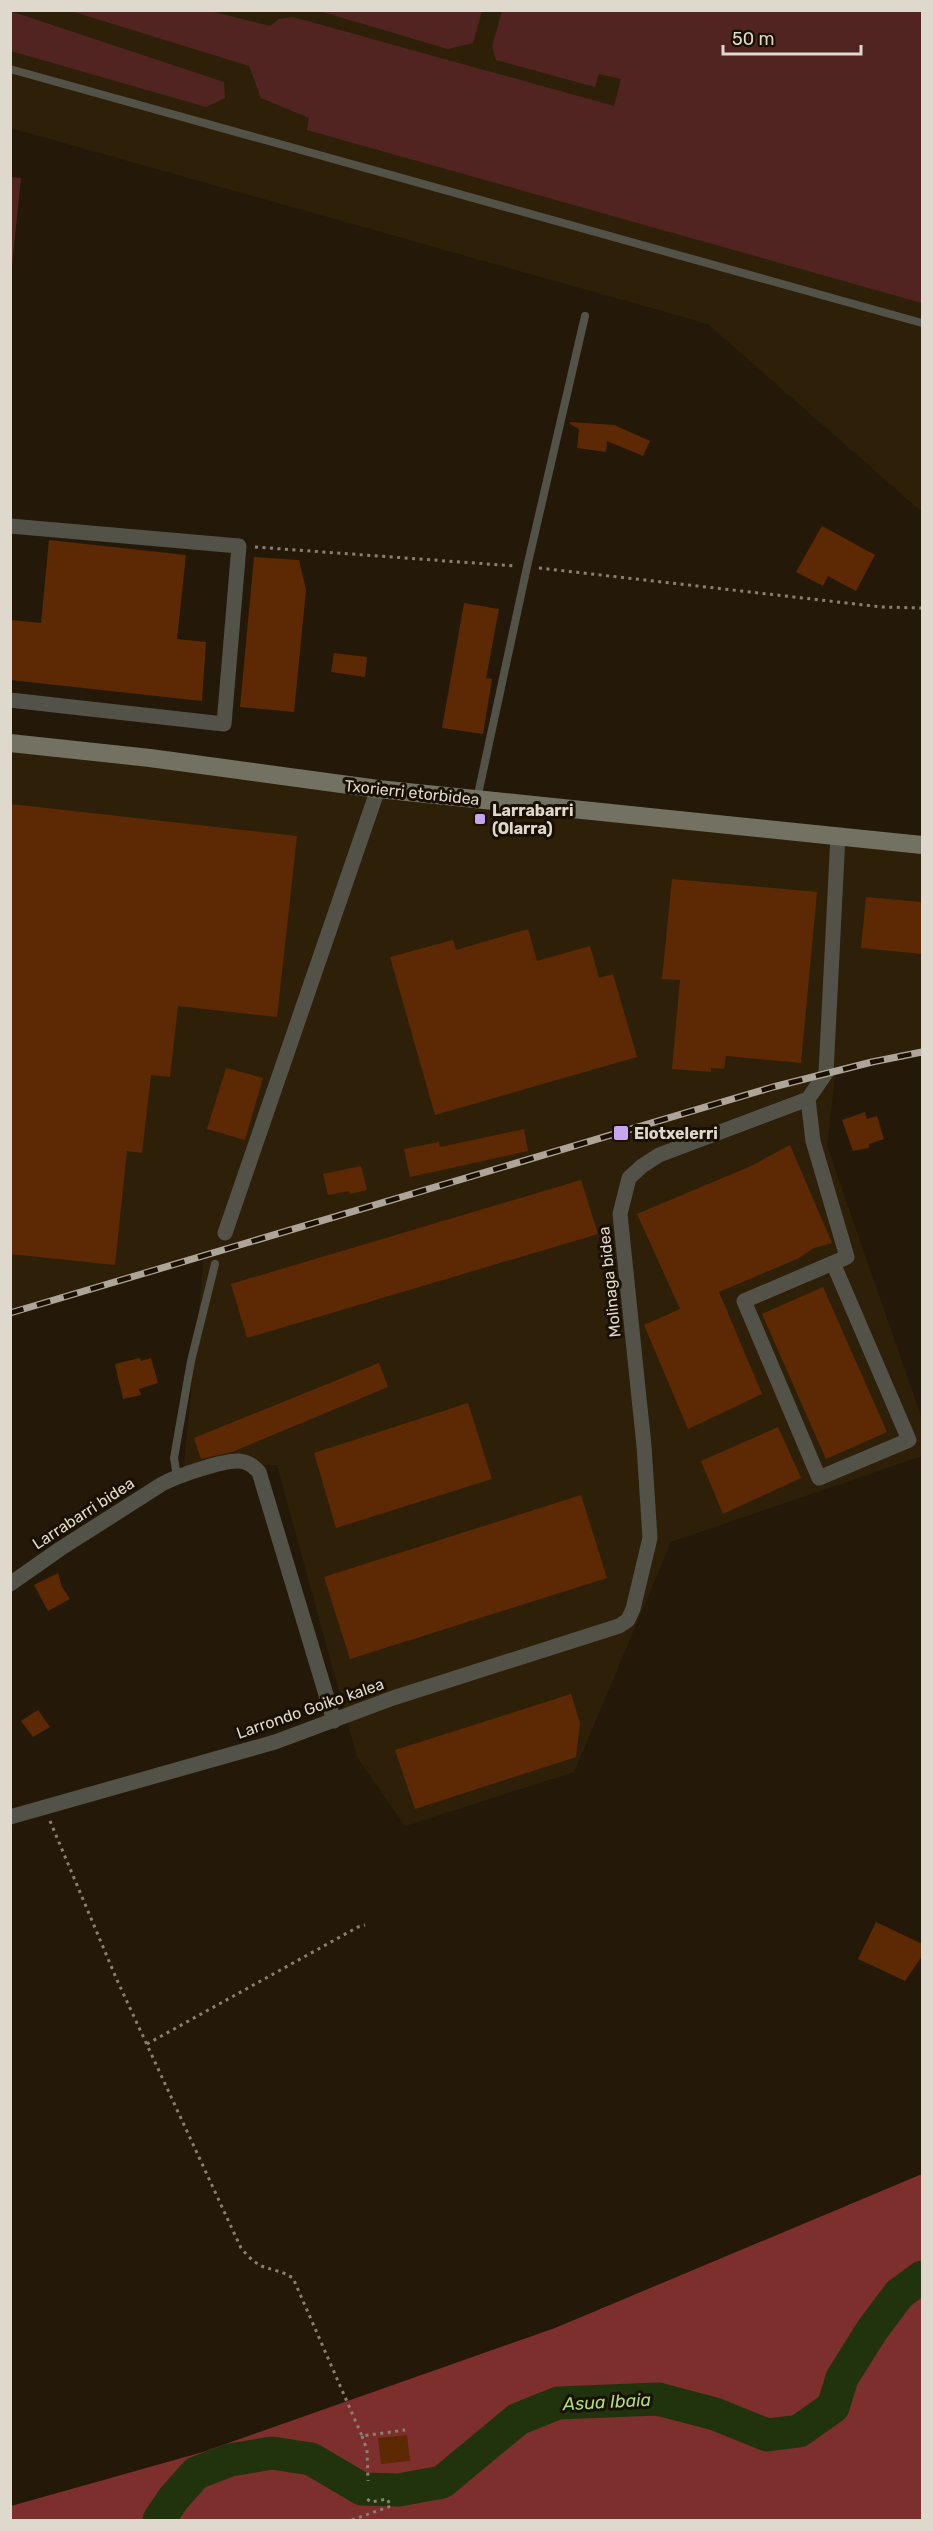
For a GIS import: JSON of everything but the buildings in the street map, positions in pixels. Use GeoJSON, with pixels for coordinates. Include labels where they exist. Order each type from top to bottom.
{"type":"FeatureCollection","features":[{"type":"Feature","properties":{"kind":"street"},"geometry":{"type":"LineString","coordinates":[[10,526],[239,546],[224,724],[10,700]]}},
{"type":"Feature","properties":{"kind":"street","name":"Txorierri etorbidea"},"geometry":{"type":"LineString","coordinates":[[10,743],[150,758],[378,789],[922,845]]}},
{"type":"Feature","properties":{"kind":"street"},"geometry":{"type":"LineString","coordinates":[[225,1233],[378,789]]}},
{"type":"Feature","properties":{"kind":"street"},"geometry":{"type":"LineString","coordinates":[[833,1263],[909,1440],[819,1478],[744,1301],[847,1257],[813,1141],[808,1099],[826,1073],[838,835]]}},
{"type":"Feature","properties":{"kind":"street","name":"Molinaga bidea"},"geometry":{"type":"LineString","coordinates":[[619,1626],[628,1620],[633,1609],[650,1538],[644,1446],[620,1214],[629,1178],[659,1155],[808,1099]]}},
{"type":"Feature","properties":{"kind":"street","name":"Larrabarri bidea"},"geometry":{"type":"LineString","coordinates":[[10,1584],[60,1549],[177,1476],[236,1461],[251,1464],[259,1472],[334,1721]]}},
{"type":"Feature","properties":{"kind":"street","name":"Larrondo Goiko kalea"},"geometry":{"type":"LineString","coordinates":[[10,1817],[275,1742],[393,1698],[619,1626]]}},
{"type":"Feature","properties":{"kind":"lane"},"geometry":{"type":"LineString","coordinates":[[10,69],[922,323]]}},
{"type":"Feature","properties":{"kind":"lane"},"geometry":{"type":"LineString","coordinates":[[477,799],[527,567],[585,316]]}},
{"type":"Feature","properties":{"kind":"lane"},"geometry":{"type":"LineString","coordinates":[[177,1476],[174,1458],[189,1371],[214,1264]]}},
{"type":"Feature","properties":{"kind":"path"},"geometry":{"type":"LineString","coordinates":[[239,546],[527,567],[882,607],[922,608]]}},
{"type":"Feature","properties":{"kind":"path"},"geometry":{"type":"LineString","coordinates":[[44,1808],[94,1928],[241,2248],[251,2261],[263,2268],[287,2274],[293,2278],[362,2436],[367,2450],[368,2481]]}},
{"type":"Feature","properties":{"kind":"path"},"geometry":{"type":"LineString","coordinates":[[147,2044],[358,1926],[365,1925]]}},
{"type":"Feature","properties":{"kind":"path"},"geometry":{"type":"LineString","coordinates":[[362,2436],[405,2430]]}},
{"type":"Feature","properties":{"kind":"path"},"geometry":{"type":"LineString","coordinates":[[352,2520],[391,2506],[387,2499],[370,2502],[367,2499]]}},
{"type":"Feature","properties":{"kind":"shaded area"},"geometry":{"type":"Polygon","coordinates":[[[10,11],[922,11],[922,512],[708,324],[11,128],[10,11]]]}},
{"type":"Feature","properties":{"kind":"shaded area"},"geometry":{"type":"Polygon","coordinates":[[[10,11],[224,82],[225,98],[206,107],[11,51],[10,11]]]}},
{"type":"Feature","properties":{"kind":"shaded area"},"geometry":{"type":"Polygon","coordinates":[[[71,11],[210,11],[270,26],[279,19],[293,17],[614,106],[621,79],[599,74],[595,87],[496,60],[492,47],[502,11],[922,11],[922,303],[307,130],[309,118],[261,98],[249,66],[71,11]]]}},
{"type":"Feature","properties":{"kind":"shaded area"},"geometry":{"type":"Polygon","coordinates":[[[319,11],[482,11],[473,43],[448,49],[319,11]]]}},
{"type":"Feature","properties":{"kind":"shaded area"},"geometry":{"type":"Polygon","coordinates":[[[10,177],[21,178],[11,275],[10,177]]]}},
{"type":"Feature","properties":{"kind":"shaded area"},"geometry":{"type":"Polygon","coordinates":[[[11,752],[922,846],[922,1051],[836,1070],[827,1146],[922,1419],[922,1456],[671,1542],[574,1772],[405,1826],[357,1757],[277,1465],[184,1466],[204,1256],[11,1313],[11,752]]]}},
{"type":"Feature","properties":{"kind":"shaded area"},"geometry":{"type":"Polygon","coordinates":[[[922,2174],[922,2520],[11,2520],[11,2506],[203,2452],[555,2328],[922,2174]]]}},
{"type":"Feature","properties":{"kind":"waterway","name":"Asua Ibaia"},"geometry":{"type":"LineString","coordinates":[[159,2520],[173,2499],[196,2473],[230,2460],[272,2453],[311,2459],[362,2489],[399,2490],[442,2482],[518,2419],[558,2403],[658,2399],[715,2414],[767,2435],[799,2431],[833,2407],[842,2378],[872,2330],[899,2294],[922,2277]]}},
{"type":"Feature","properties":{"kind":"railway"},"geometry":{"type":"LineString","coordinates":[[10,1313],[773,1087],[922,1052]]}},
{"type":"Feature","properties":{"kind":"place","name":"Larrabarri (Olarra)"},"geometry":{"type":"Point","coordinates":[480,819]}},
{"type":"Feature","properties":{"kind":"place","name":"Elotxelerri"},"geometry":{"type":"Point","coordinates":[621,1133]}}]}
